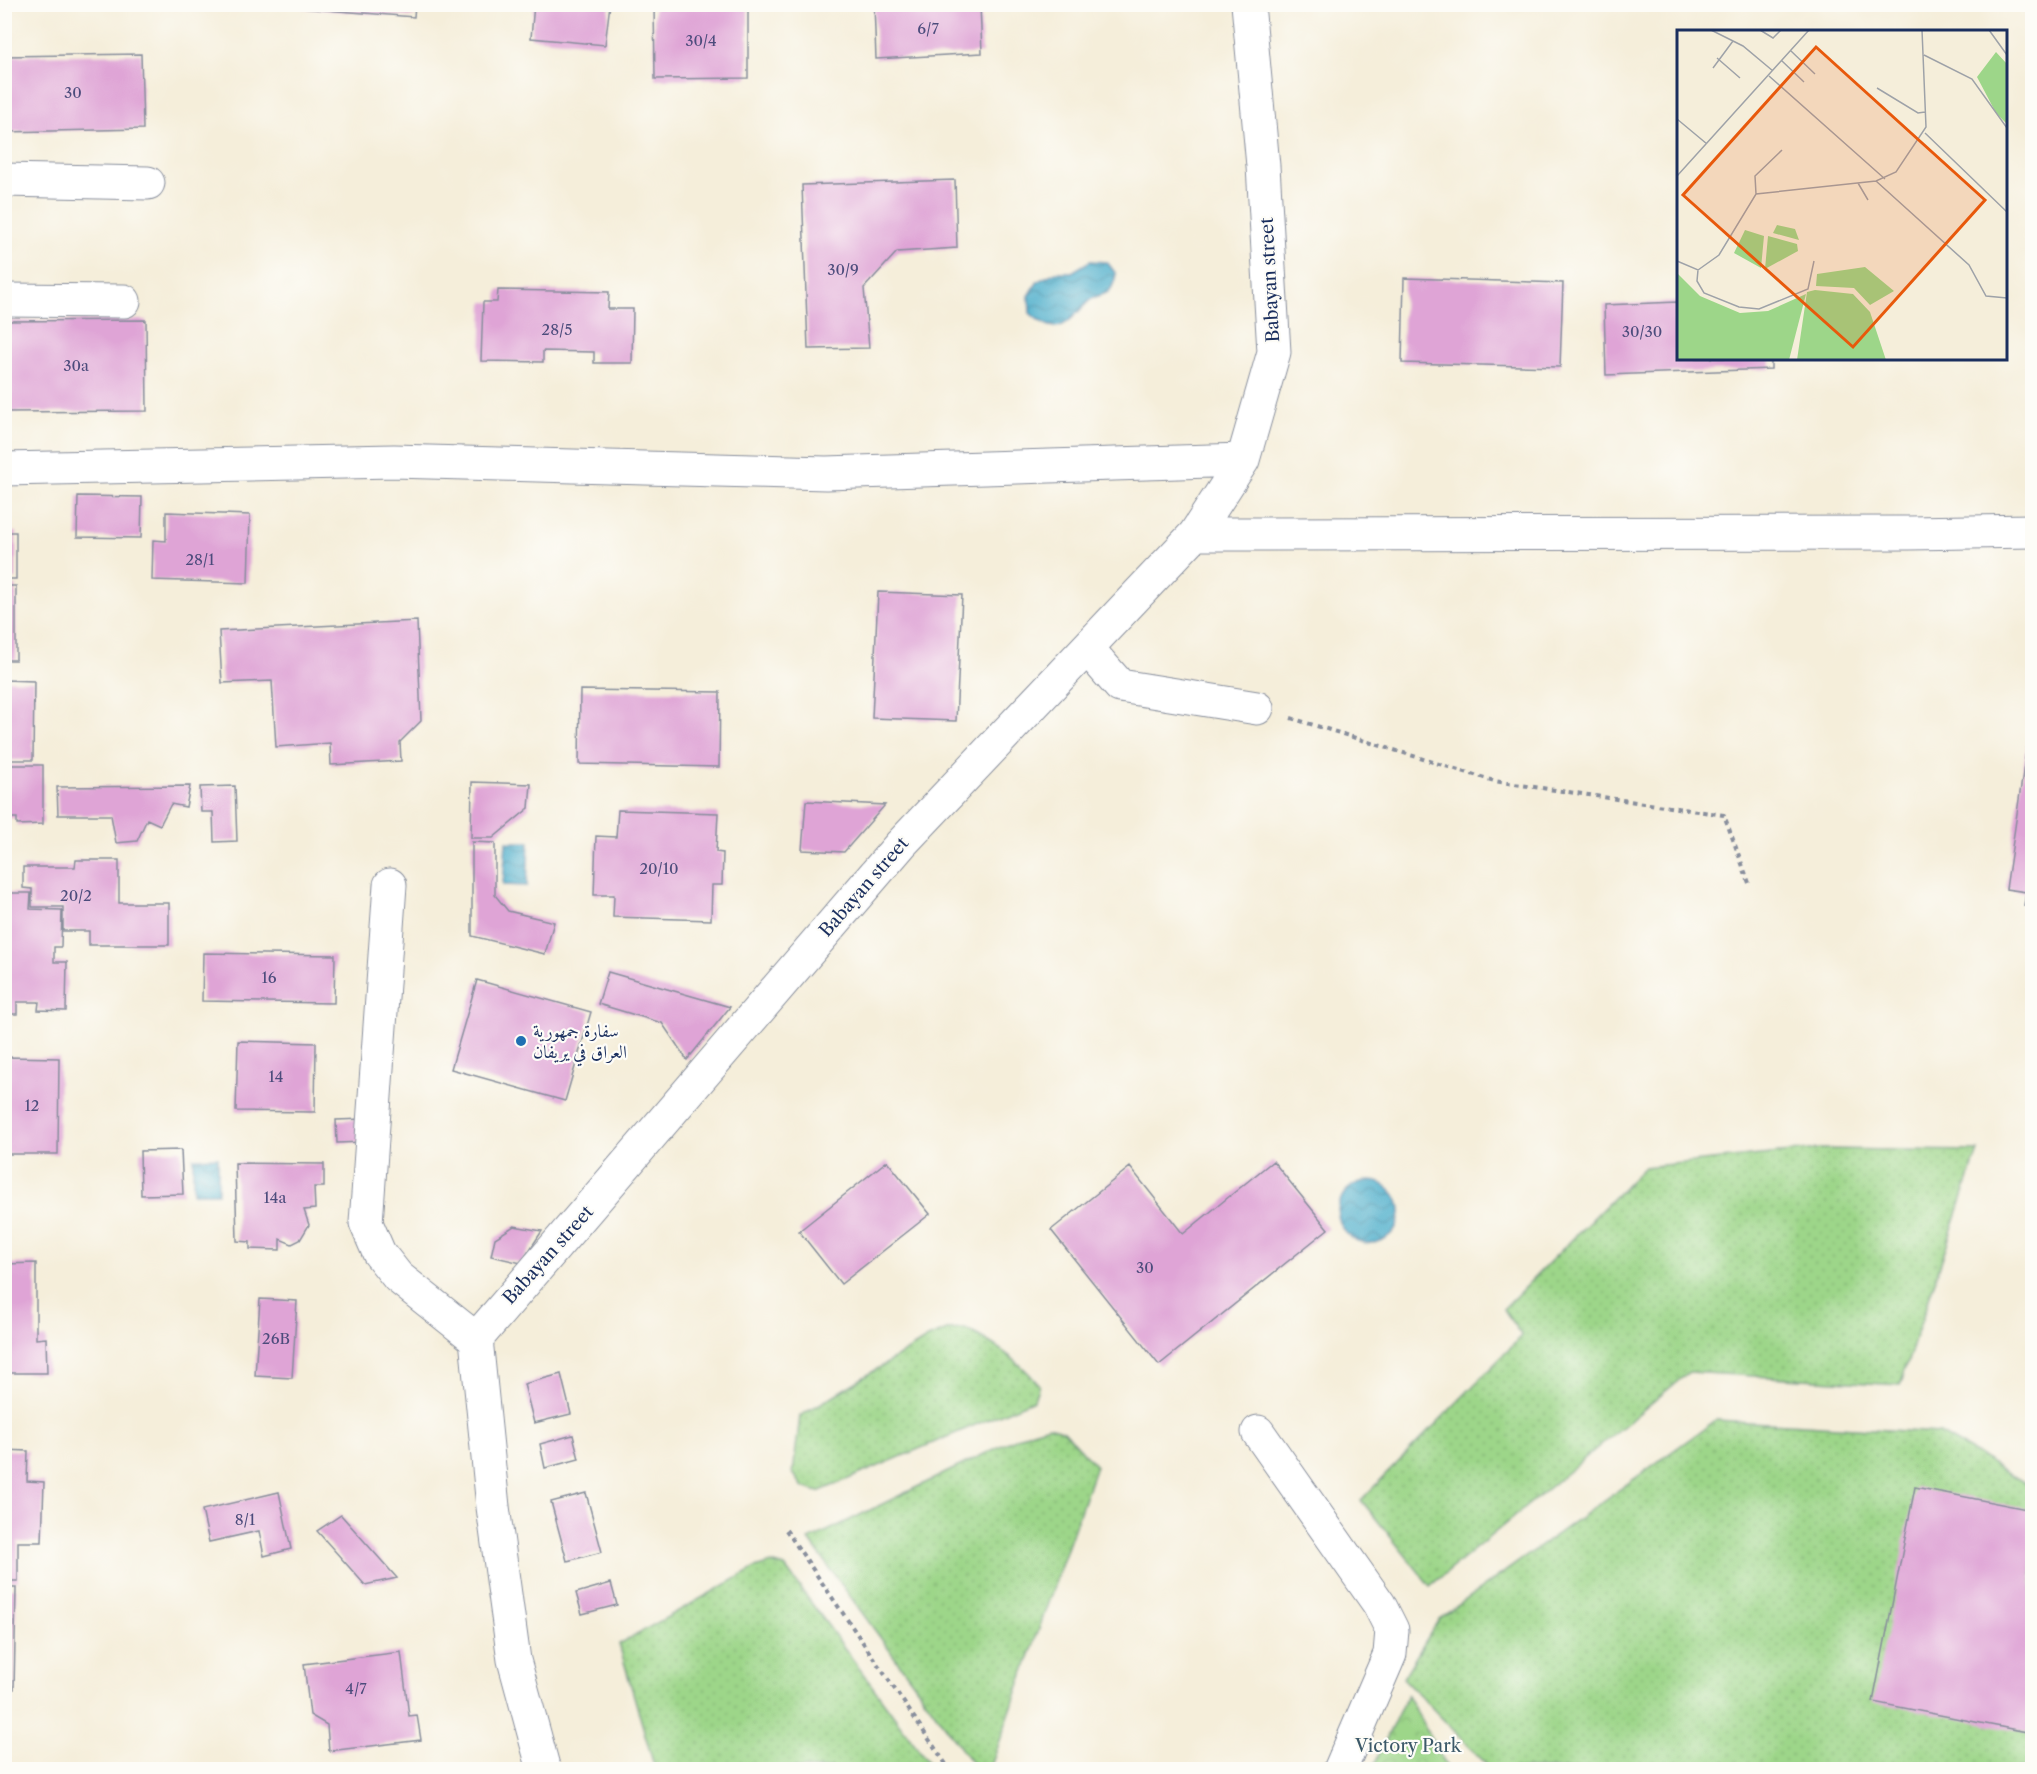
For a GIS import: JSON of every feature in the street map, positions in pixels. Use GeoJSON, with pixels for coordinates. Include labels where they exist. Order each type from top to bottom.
{"type":"FeatureCollection","features":[{"type":"Feature","properties":{"kind":"street","name":"Babayan street"},"geometry":{"type":"LineString","coordinates":[[477,1339],[901,844],[1195,534],[1243,460],[1274,352],[1263,166],[1248,4]]}},
{"type":"Feature","properties":{"kind":"street"},"geometry":{"type":"LineString","coordinates":[[4,180],[148,183]]}},
{"type":"Feature","properties":{"kind":"street"},"geometry":{"type":"LineString","coordinates":[[4,300],[124,302]]}},
{"type":"Feature","properties":{"kind":"street"},"geometry":{"type":"LineString","coordinates":[[4,469],[394,461],[826,473],[1243,460]]}},
{"type":"Feature","properties":{"kind":"street"},"geometry":{"type":"LineString","coordinates":[[1195,534],[2032,531]]}},
{"type":"Feature","properties":{"kind":"street"},"geometry":{"type":"LineString","coordinates":[[1087,648],[1120,686],[1257,708]]}},
{"type":"Feature","properties":{"kind":"street"},"geometry":{"type":"LineString","coordinates":[[390,885],[366,1222],[379,1253],[398,1277],[477,1339],[493,1507],[514,1660],[544,1770]]}},
{"type":"Feature","properties":{"kind":"street"},"geometry":{"type":"LineString","coordinates":[[1258,1432],[1379,1604],[1392,1630],[1390,1654],[1340,1770]]}},
{"type":"Feature","properties":{"kind":"path"},"geometry":{"type":"LineString","coordinates":[[1257,708],[1494,781],[1724,815],[1749,883]]}},
{"type":"Feature","properties":{"kind":"path"},"geometry":{"type":"LineString","coordinates":[[786,1530],[950,1770]]}},
{"type":"Feature","properties":{"kind":"green space"},"geometry":{"type":"Polygon","coordinates":[[[1820,1149],[1978,1151],[1900,1385],[1689,1372],[1430,1586],[1361,1500],[1522,1336],[1503,1309],[1644,1167],[1820,1149]]]}},
{"type":"Feature","properties":{"kind":"green space"},"geometry":{"type":"Polygon","coordinates":[[[965,1329],[1005,1353],[1031,1376],[1039,1385],[1034,1400],[818,1492],[803,1487],[793,1473],[800,1416],[928,1338],[947,1330],[965,1329]]]}},
{"type":"Feature","properties":{"kind":"green space"},"geometry":{"type":"Polygon","coordinates":[[[1716,1420],[1940,1433],[2032,1487],[2032,1769],[1491,1769],[1403,1678],[1439,1619],[1716,1420]]]}},
{"type":"Feature","properties":{"kind":"green space"},"geometry":{"type":"Polygon","coordinates":[[[1049,1426],[1064,1431],[1096,1466],[990,1769],[976,1769],[809,1540],[1029,1432],[1049,1426]]]}},
{"type":"Feature","properties":{"kind":"green space"},"geometry":{"type":"Polygon","coordinates":[[[771,1563],[785,1567],[933,1769],[655,1769],[619,1644],[755,1568],[771,1563]]]}},
{"type":"Feature","properties":{"kind":"green space","name":"Victory Park"},"geometry":{"type":"Polygon","coordinates":[[[1407,1695],[1448,1769],[1372,1769],[1407,1695]]]}},
{"type":"Feature","properties":{"kind":"water"},"geometry":{"type":"Polygon","coordinates":[[[1090,261],[1107,262],[1116,274],[1114,283],[1108,292],[1093,298],[1062,326],[1048,326],[1030,313],[1029,296],[1038,281],[1056,272],[1072,272],[1090,261]]]}},
{"type":"Feature","properties":{"kind":"water"},"geometry":{"type":"Polygon","coordinates":[[[506,842],[529,842],[527,886],[503,885],[506,842]]]}},
{"type":"Feature","properties":{"kind":"water"},"geometry":{"type":"Polygon","coordinates":[[[218,1157],[218,1193],[193,1193],[193,1158],[218,1157]]]}},
{"type":"Feature","properties":{"kind":"water"},"geometry":{"type":"Polygon","coordinates":[[[1369,1181],[1381,1183],[1391,1190],[1398,1200],[1400,1212],[1398,1224],[1391,1234],[1381,1241],[1369,1243],[1357,1241],[1347,1234],[1340,1224],[1338,1212],[1340,1200],[1347,1190],[1357,1183],[1369,1181]]]}},
{"type":"Feature","properties":{"kind":"building"},"geometry":{"type":"Polygon","coordinates":[[[302,4],[415,4],[414,17],[301,8],[302,4]]]}},
{"type":"Feature","properties":{"kind":"building"},"geometry":{"type":"Polygon","coordinates":[[[534,4],[610,4],[605,45],[531,38],[534,4]]]}},
{"type":"Feature","properties":{"kind":"building"},"geometry":{"type":"Polygon","coordinates":[[[654,4],[748,4],[748,78],[655,79],[654,4]]]}},
{"type":"Feature","properties":{"kind":"building"},"geometry":{"type":"Polygon","coordinates":[[[874,4],[980,4],[982,53],[876,59],[874,4]]]}},
{"type":"Feature","properties":{"kind":"building"},"geometry":{"type":"Polygon","coordinates":[[[141,54],[143,129],[4,132],[4,56],[141,54]]]}},
{"type":"Feature","properties":{"kind":"building"},"geometry":{"type":"Polygon","coordinates":[[[955,180],[957,248],[897,252],[864,288],[869,348],[808,349],[802,185],[955,180]]]}},
{"type":"Feature","properties":{"kind":"building"},"geometry":{"type":"Polygon","coordinates":[[[1404,278],[1563,283],[1560,367],[1402,363],[1404,278]]]}},
{"type":"Feature","properties":{"kind":"building"},"geometry":{"type":"Polygon","coordinates":[[[498,290],[609,292],[608,309],[633,309],[632,363],[594,363],[594,352],[543,351],[543,362],[481,361],[483,302],[497,302],[498,290]]]}},
{"type":"Feature","properties":{"kind":"building"},"geometry":{"type":"Polygon","coordinates":[[[1677,302],[1677,360],[1771,360],[1771,369],[1606,375],[1604,305],[1677,302]]]}},
{"type":"Feature","properties":{"kind":"building"},"geometry":{"type":"Polygon","coordinates":[[[146,320],[147,411],[4,412],[4,321],[146,320]]]}},
{"type":"Feature","properties":{"kind":"building"},"geometry":{"type":"Polygon","coordinates":[[[78,496],[142,497],[141,538],[77,537],[78,496]]]}},
{"type":"Feature","properties":{"kind":"building"},"geometry":{"type":"Polygon","coordinates":[[[166,512],[250,515],[248,583],[152,580],[153,540],[166,541],[166,512]]]}},
{"type":"Feature","properties":{"kind":"building"},"geometry":{"type":"Polygon","coordinates":[[[4,532],[16,532],[16,579],[4,579],[4,532]]]}},
{"type":"Feature","properties":{"kind":"building"},"geometry":{"type":"Polygon","coordinates":[[[4,586],[16,586],[16,660],[4,660],[4,586]]]}},
{"type":"Feature","properties":{"kind":"building"},"geometry":{"type":"Polygon","coordinates":[[[878,592],[962,595],[956,721],[872,718],[878,592]]]}},
{"type":"Feature","properties":{"kind":"building"},"geometry":{"type":"Polygon","coordinates":[[[417,621],[421,721],[400,742],[401,761],[331,765],[330,743],[276,747],[272,681],[222,683],[219,631],[417,621]]]}},
{"type":"Feature","properties":{"kind":"building"},"geometry":{"type":"Polygon","coordinates":[[[4,680],[34,681],[33,760],[4,760],[4,680]]]}},
{"type":"Feature","properties":{"kind":"building"},"geometry":{"type":"Polygon","coordinates":[[[580,690],[720,692],[719,767],[579,764],[580,690]]]}},
{"type":"Feature","properties":{"kind":"building"},"geometry":{"type":"Polygon","coordinates":[[[2029,731],[2032,731],[2032,908],[2024,906],[2026,892],[2006,889],[2029,731]]]}},
{"type":"Feature","properties":{"kind":"building"},"geometry":{"type":"Polygon","coordinates":[[[4,765],[43,765],[43,824],[17,825],[17,818],[4,818],[4,765]]]}},
{"type":"Feature","properties":{"kind":"building"},"geometry":{"type":"Polygon","coordinates":[[[472,782],[531,784],[529,808],[493,838],[471,838],[472,782]]]}},
{"type":"Feature","properties":{"kind":"building"},"geometry":{"type":"Polygon","coordinates":[[[190,786],[186,807],[171,804],[160,825],[147,819],[137,841],[116,843],[111,815],[58,815],[57,787],[190,786]]]}},
{"type":"Feature","properties":{"kind":"building"},"geometry":{"type":"Polygon","coordinates":[[[235,786],[237,841],[214,842],[213,812],[201,812],[200,787],[235,786]]]}},
{"type":"Feature","properties":{"kind":"building"},"geometry":{"type":"Polygon","coordinates":[[[806,801],[885,805],[844,852],[802,850],[806,801]]]}},
{"type":"Feature","properties":{"kind":"building"},"geometry":{"type":"Polygon","coordinates":[[[618,810],[718,813],[716,852],[723,853],[722,885],[712,885],[711,920],[613,917],[614,895],[594,895],[596,836],[616,837],[618,810]]]}},
{"type":"Feature","properties":{"kind":"building"},"geometry":{"type":"Polygon","coordinates":[[[472,842],[495,843],[495,895],[508,911],[554,922],[545,954],[472,936],[472,842]]]}},
{"type":"Feature","properties":{"kind":"building"},"geometry":{"type":"Polygon","coordinates":[[[76,860],[119,860],[119,903],[169,903],[169,945],[89,945],[89,931],[63,931],[63,907],[32,907],[32,889],[23,888],[23,867],[75,867],[76,860]]]}},
{"type":"Feature","properties":{"kind":"building"},"geometry":{"type":"Polygon","coordinates":[[[4,893],[31,893],[30,909],[62,910],[61,947],[54,947],[54,962],[67,962],[66,1011],[38,1010],[39,1002],[17,1002],[17,1014],[7,1014],[8,996],[4,996],[4,893]]]}},
{"type":"Feature","properties":{"kind":"building"},"geometry":{"type":"Polygon","coordinates":[[[203,953],[335,955],[334,1003],[202,1001],[203,953]]]}},
{"type":"Feature","properties":{"kind":"building"},"geometry":{"type":"Polygon","coordinates":[[[608,972],[730,1007],[687,1060],[662,1023],[598,1004],[608,972]]]}},
{"type":"Feature","properties":{"kind":"building","name":"سفارة جمهورية العراق في يريفان"},"geometry":{"type":"Polygon","coordinates":[[[477,980],[591,1012],[565,1101],[451,1069],[477,980]]]}},
{"type":"Feature","properties":{"kind":"building"},"geometry":{"type":"Polygon","coordinates":[[[238,1041],[316,1043],[315,1112],[236,1111],[238,1041]]]}},
{"type":"Feature","properties":{"kind":"building"},"geometry":{"type":"Polygon","coordinates":[[[4,1057],[59,1058],[58,1154],[4,1154],[4,1057]]]}},
{"type":"Feature","properties":{"kind":"building"},"geometry":{"type":"Polygon","coordinates":[[[364,1119],[365,1142],[337,1143],[336,1120],[364,1119]]]}},
{"type":"Feature","properties":{"kind":"building"},"geometry":{"type":"Polygon","coordinates":[[[181,1150],[183,1194],[141,1195],[140,1151],[181,1150]]]}},
{"type":"Feature","properties":{"kind":"building"},"geometry":{"type":"Polygon","coordinates":[[[887,1161],[930,1214],[841,1284],[799,1231],[887,1161]]]}},
{"type":"Feature","properties":{"kind":"building"},"geometry":{"type":"Polygon","coordinates":[[[1273,1161],[1328,1229],[1159,1365],[1051,1230],[1130,1167],[1183,1234],[1273,1161]]]}},
{"type":"Feature","properties":{"kind":"building"},"geometry":{"type":"Polygon","coordinates":[[[235,1163],[324,1164],[324,1187],[314,1187],[315,1209],[304,1210],[309,1225],[300,1240],[292,1244],[280,1239],[280,1250],[250,1249],[250,1242],[237,1241],[235,1163]]]}},
{"type":"Feature","properties":{"kind":"building"},"geometry":{"type":"Polygon","coordinates":[[[514,1226],[542,1231],[521,1263],[491,1256],[495,1238],[514,1226]]]}},
{"type":"Feature","properties":{"kind":"building"},"geometry":{"type":"Polygon","coordinates":[[[36,1263],[36,1339],[46,1338],[47,1373],[4,1373],[4,1264],[36,1263]]]}},
{"type":"Feature","properties":{"kind":"building"},"geometry":{"type":"Polygon","coordinates":[[[260,1299],[297,1301],[292,1378],[255,1376],[260,1299]]]}},
{"type":"Feature","properties":{"kind":"building"},"geometry":{"type":"Polygon","coordinates":[[[561,1374],[571,1414],[534,1423],[524,1384],[561,1374]]]}},
{"type":"Feature","properties":{"kind":"building"},"geometry":{"type":"Polygon","coordinates":[[[573,1435],[579,1459],[545,1468],[540,1444],[573,1435]]]}},
{"type":"Feature","properties":{"kind":"building"},"geometry":{"type":"Polygon","coordinates":[[[4,1450],[28,1451],[27,1481],[44,1482],[42,1542],[18,1542],[18,1581],[4,1581],[4,1450]]]}},
{"type":"Feature","properties":{"kind":"building"},"geometry":{"type":"Polygon","coordinates":[[[1915,1487],[2032,1510],[2032,1733],[1873,1702],[1915,1487]]]}},
{"type":"Feature","properties":{"kind":"building"},"geometry":{"type":"Polygon","coordinates":[[[279,1492],[291,1549],[264,1556],[259,1531],[209,1542],[202,1510],[279,1492]]]}},
{"type":"Feature","properties":{"kind":"building"},"geometry":{"type":"Polygon","coordinates":[[[586,1493],[602,1552],[567,1561],[551,1502],[586,1493]]]}},
{"type":"Feature","properties":{"kind":"building"},"geometry":{"type":"Polygon","coordinates":[[[341,1515],[397,1578],[365,1585],[317,1531],[341,1515]]]}},
{"type":"Feature","properties":{"kind":"building"},"geometry":{"type":"Polygon","coordinates":[[[611,1583],[617,1605],[582,1614],[576,1593],[611,1583]]]}},
{"type":"Feature","properties":{"kind":"building"},"geometry":{"type":"Polygon","coordinates":[[[4,1588],[16,1588],[14,1689],[4,1689],[4,1588]]]}},
{"type":"Feature","properties":{"kind":"building"},"geometry":{"type":"Polygon","coordinates":[[[401,1652],[409,1716],[417,1715],[421,1740],[329,1751],[327,1725],[310,1715],[304,1664],[401,1652]]]}},
{"type":"Feature","properties":{"kind":"place","name":"سفارة جمهورية العراق في يريفان"},"geometry":{"type":"Point","coordinates":[521,1041]}}]}
